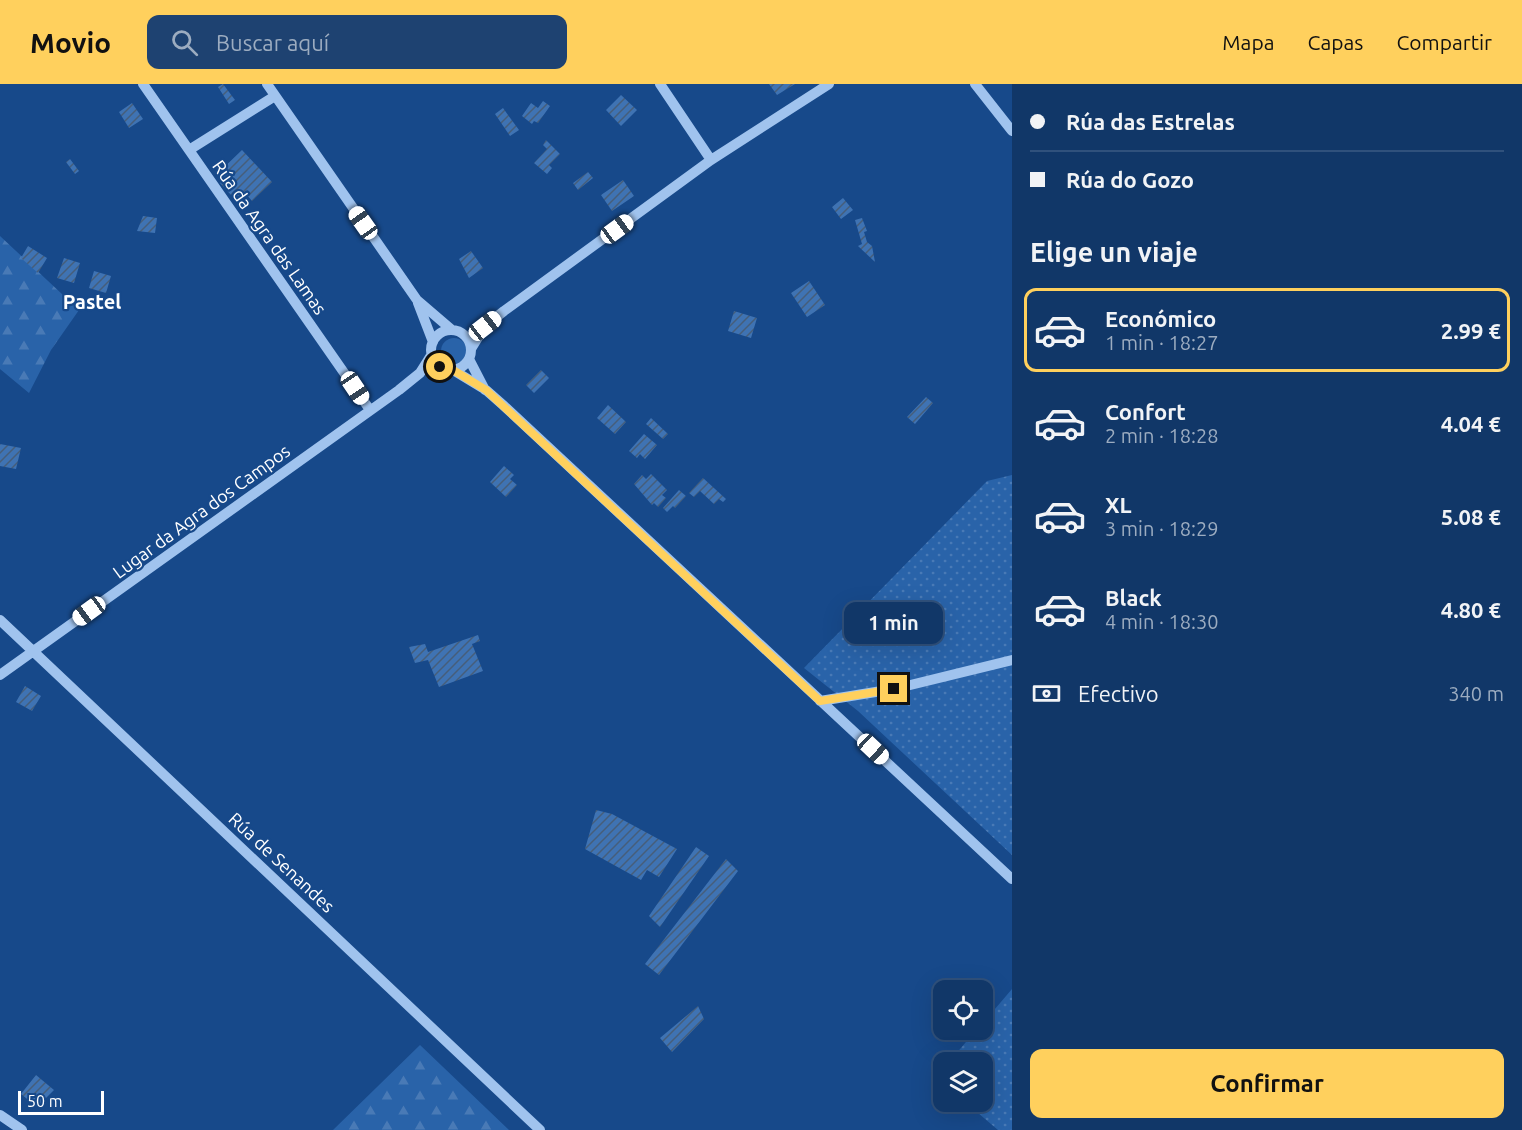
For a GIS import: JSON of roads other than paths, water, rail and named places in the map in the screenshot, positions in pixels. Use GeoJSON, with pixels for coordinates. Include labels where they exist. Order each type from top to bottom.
{"type":"FeatureCollection","features":[{"type":"Feature","properties":{"kind":"street","name":"Rúa da Agra das Lamas"},"geometry":{"type":"LineString","coordinates":[[142,84],[370,410]]}},
{"type":"Feature","properties":{"kind":"street"},"geometry":{"type":"LineString","coordinates":[[267,84],[417,300],[467,338],[470,354],[486,390]]}},
{"type":"Feature","properties":{"kind":"street"},"geometry":{"type":"LineString","coordinates":[[660,84],[711,160]]}},
{"type":"Feature","properties":{"kind":"street"},"geometry":{"type":"LineString","coordinates":[[448,370],[462,367],[485,326],[711,160],[829,84]]}},
{"type":"Feature","properties":{"kind":"street"},"geometry":{"type":"LineString","coordinates":[[975,84],[1012,131]]}},
{"type":"Feature","properties":{"kind":"street"},"geometry":{"type":"LineString","coordinates":[[189,150],[275,96]]}},
{"type":"Feature","properties":{"kind":"street"},"geometry":{"type":"LineString","coordinates":[[417,300],[435,363],[486,390],[1012,879]]}},
{"type":"Feature","properties":{"kind":"street"},"geometry":{"type":"LineString","coordinates":[[432,348],[440,334],[485,326]]}},
{"type":"Feature","properties":{"kind":"street","name":"Lugar da Agra dos Campos"},"geometry":{"type":"LineString","coordinates":[[0,675],[420,373],[432,348]]}},
{"type":"Feature","properties":{"kind":"street","name":"Lugar da Agra dos Campos"},"geometry":{"type":"LineString","coordinates":[[420,373],[448,370]]}},
{"type":"Feature","properties":{"kind":"street","name":"Rúa de Senandes"},"geometry":{"type":"LineString","coordinates":[[0,620],[540,1130]]}},
{"type":"Feature","properties":{"kind":"street"},"geometry":{"type":"LineString","coordinates":[[820,701],[894,689],[1012,660]]}},
{"type":"Feature","properties":{"kind":"street"},"geometry":{"type":"LineString","coordinates":[[0,1115],[22,1130]]}},
{"type":"Feature","properties":{"kind":"district","name":"Pastel"},"geometry":{"type":"Point","coordinates":[92,301]}}]}
